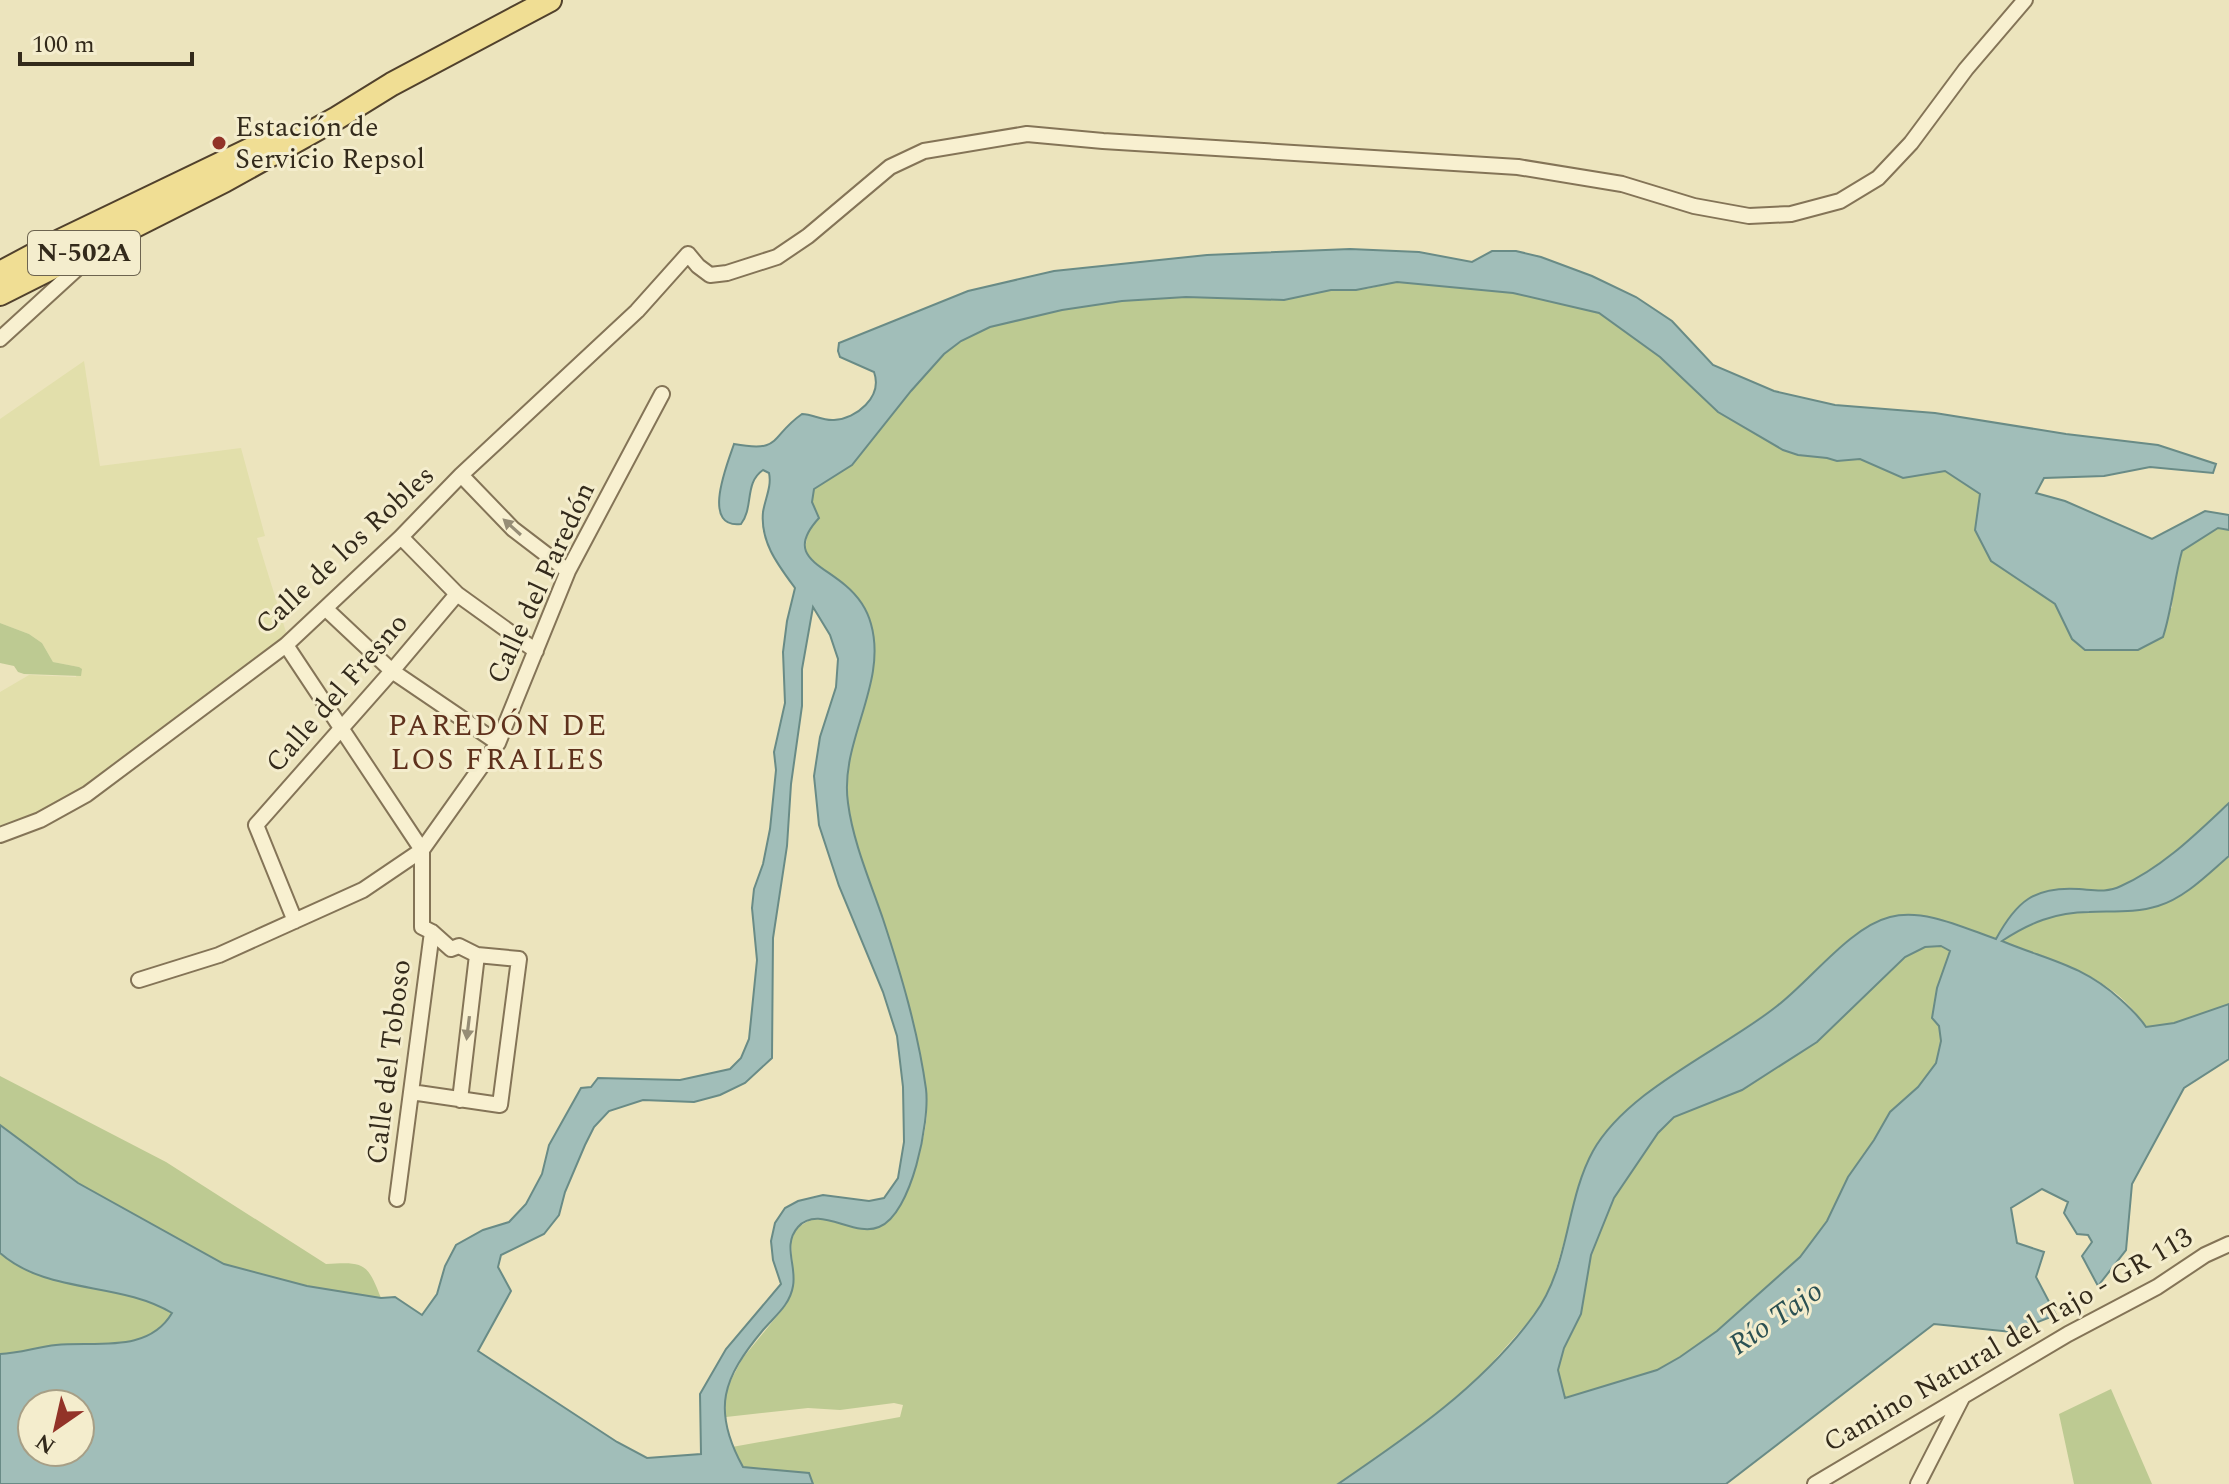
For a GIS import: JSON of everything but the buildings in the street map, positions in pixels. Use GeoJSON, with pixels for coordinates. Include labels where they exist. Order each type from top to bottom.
{"type":"FeatureCollection","features":[{"type":"Feature","properties":{"kind":"main road","name":"N-502A"},"geometry":{"type":"LineString","coordinates":[[0,294],[107,242],[293,144],[392,84],[550,0]]}},
{"type":"Feature","properties":{"kind":"main road","name":"N-502A"},"geometry":{"type":"LineString","coordinates":[[0,273],[341,105],[392,84]]}},
{"type":"Feature","properties":{"kind":"main road"},"geometry":{"type":"LineString","coordinates":[[0,263],[60,241]]}},
{"type":"Feature","properties":{"kind":"street","name":"Calle de los Robles"},"geometry":{"type":"LineString","coordinates":[[0,835],[40,820],[87,794],[286,645],[401,537],[461,475],[637,311],[688,254],[710,275],[727,273],[777,257],[808,236],[890,167],[924,151],[1027,134],[1518,167],[1622,184],[1694,206],[1749,216],[1791,214],[1840,201],[1878,178],[1911,143],[1966,69],[2025,0]]}},
{"type":"Feature","properties":{"kind":"street"},"geometry":{"type":"LineString","coordinates":[[0,339],[107,242]]}},
{"type":"Feature","properties":{"kind":"street","name":"Calle del Paredón"},"geometry":{"type":"LineString","coordinates":[[139,980],[219,955],[363,890],[422,850],[498,743],[568,571],[662,394]]}},
{"type":"Feature","properties":{"kind":"street"},"geometry":{"type":"LineString","coordinates":[[461,475],[513,529],[568,571]]}},
{"type":"Feature","properties":{"kind":"street"},"geometry":{"type":"LineString","coordinates":[[401,537],[457,594],[536,651]]}},
{"type":"Feature","properties":{"kind":"street","name":"Calle del Fresno"},"geometry":{"type":"LineString","coordinates":[[295,921],[256,825],[457,594]]}},
{"type":"Feature","properties":{"kind":"street"},"geometry":{"type":"LineString","coordinates":[[326,609],[392,671],[498,743]]}},
{"type":"Feature","properties":{"kind":"street"},"geometry":{"type":"LineString","coordinates":[[286,645],[422,850],[422,927],[451,949],[459,946],[477,955],[519,959],[500,1105],[411,1092]]}},
{"type":"Feature","properties":{"kind":"street","name":"Calle del Toboso"},"geometry":{"type":"LineString","coordinates":[[397,1199],[432,932]]}},
{"type":"Feature","properties":{"kind":"street"},"geometry":{"type":"LineString","coordinates":[[460,1100],[477,955]]}},
{"type":"Feature","properties":{"kind":"street","name":"Camino Natural del Tajo - GR 113"},"geometry":{"type":"LineString","coordinates":[[1815,1484],[2068,1334],[2157,1287],[2205,1255],[2229,1244]]}},
{"type":"Feature","properties":{"kind":"street"},"geometry":{"type":"LineString","coordinates":[[1918,1484],[1963,1396]]}},
{"type":"Feature","properties":{"kind":"shaded area"},"geometry":{"type":"Polygon","coordinates":[[[84,361],[100,466],[241,448],[265,536],[257,538],[286,632],[285,639],[82,789],[28,818],[0,828],[0,692],[29,675],[76,677],[79,667],[53,662],[42,643],[29,634],[0,623],[0,419],[84,361]]]}},
{"type":"Feature","properties":{"kind":"green space"},"geometry":{"type":"Polygon","coordinates":[[[1397,282],[1513,293],[1599,313],[1660,357],[1718,412],[1783,450],[1837,461],[1860,459],[1903,478],[1945,471],[1980,494],[1975,530],[1991,561],[2055,604],[2072,639],[2172,608],[2173,581],[2182,551],[2218,528],[2229,530],[2229,803],[2165,860],[2121,886],[2103,890],[2054,890],[2031,897],[2012,913],[1996,939],[1922,916],[1906,915],[1878,921],[1777,1006],[1647,1095],[1603,1136],[1594,1150],[1584,1172],[1552,1283],[1536,1313],[1474,1383],[1411,1434],[1338,1484],[813,1484],[809,1473],[743,1467],[732,1447],[900,1417],[903,1405],[894,1403],[840,1410],[808,1408],[726,1417],[724,1394],[742,1359],[786,1305],[794,1284],[791,1241],[797,1228],[810,1220],[820,1219],[871,1229],[886,1222],[897,1210],[908,1187],[927,1118],[921,1060],[910,1014],[854,835],[847,798],[851,754],[873,668],[871,625],[858,599],[811,560],[805,550],[808,531],[819,518],[812,502],[814,489],[852,465],[944,354],[961,341],[990,327],[1062,310],[1122,301],[1186,297],[1284,300],[1331,290],[1366,289],[1397,282]]]}},
{"type":"Feature","properties":{"kind":"green space"},"geometry":{"type":"Polygon","coordinates":[[[0,623],[29,634],[42,643],[53,662],[79,667],[82,669],[81,676],[24,674],[14,666],[0,663],[0,623]]]}},
{"type":"Feature","properties":{"kind":"green space"},"geometry":{"type":"Polygon","coordinates":[[[2229,856],[2229,1004],[2174,1023],[2145,1027],[2118,995],[2100,983],[2061,963],[2001,941],[2050,917],[2149,909],[2168,903],[2187,892],[2229,856]]]}},
{"type":"Feature","properties":{"kind":"green space"},"geometry":{"type":"Polygon","coordinates":[[[1942,946],[1950,951],[1937,988],[1941,1041],[1936,1063],[1918,1087],[1890,1112],[1848,1177],[1827,1221],[1800,1257],[1717,1331],[1680,1357],[1657,1370],[1564,1398],[1558,1370],[1564,1348],[1581,1314],[1591,1255],[1614,1198],[1658,1133],[1674,1117],[1742,1090],[1817,1042],[1905,957],[1925,947],[1942,946]]]}},
{"type":"Feature","properties":{"kind":"green space"},"geometry":{"type":"Polygon","coordinates":[[[0,1076],[166,1162],[326,1264],[349,1263],[362,1267],[372,1277],[381,1298],[307,1286],[224,1264],[78,1183],[0,1125],[0,1076]]]}},
{"type":"Feature","properties":{"kind":"green space"},"geometry":{"type":"Polygon","coordinates":[[[0,1253],[35,1273],[131,1295],[172,1313],[150,1335],[135,1340],[56,1345],[0,1354],[0,1253]]]}},
{"type":"Feature","properties":{"kind":"green space"},"geometry":{"type":"Polygon","coordinates":[[[2111,1389],[2152,1484],[2074,1484],[2059,1414],[2111,1389]]]}},
{"type":"Feature","properties":{"kind":"water"},"geometry":{"type":"Polygon","coordinates":[[[1350,249],[1419,252],[1472,262],[1492,251],[1516,251],[1592,276],[1636,297],[1672,321],[1713,365],[1774,391],[1835,405],[1935,413],[2158,445],[2216,464],[2213,473],[2150,467],[2104,476],[2044,478],[2036,493],[2065,501],[2152,539],[2205,511],[2229,515],[2229,530],[2218,528],[2182,551],[2163,637],[2138,650],[2085,650],[2072,639],[2055,604],[1991,561],[1975,530],[1980,494],[1945,471],[1903,478],[1860,459],[1837,461],[1783,450],[1718,412],[1660,357],[1599,313],[1513,293],[1397,282],[1356,290],[1331,290],[1284,300],[1186,297],[1122,301],[1062,310],[990,327],[961,341],[944,354],[852,465],[814,489],[812,502],[819,518],[805,541],[805,550],[810,557],[854,593],[871,624],[875,646],[873,669],[850,758],[848,803],[858,847],[908,1003],[926,1089],[922,1143],[901,1204],[891,1219],[879,1227],[859,1228],[816,1219],[798,1227],[790,1248],[794,1278],[789,1299],[749,1347],[738,1364],[726,1395],[727,1428],[743,1467],[809,1473],[813,1484],[0,1484],[0,1354],[56,1345],[135,1340],[162,1326],[172,1313],[130,1296],[40,1276],[0,1253],[0,1125],[78,1183],[224,1264],[307,1286],[381,1298],[395,1297],[422,1315],[437,1294],[445,1266],[456,1245],[483,1230],[509,1222],[526,1204],[542,1174],[549,1145],[581,1088],[591,1087],[598,1078],[680,1080],[730,1069],[741,1058],[749,1039],[757,960],[752,908],[754,889],[770,829],[776,770],[774,752],[785,703],[783,652],[795,588],[777,562],[764,533],[763,512],[769,473],[763,470],[753,482],[741,524],[729,523],[722,516],[720,493],[734,444],[768,445],[802,414],[842,419],[866,405],[875,390],[874,372],[840,357],[839,343],[968,291],[1054,271],[1207,255],[1350,249]],[[813,607],[802,669],[802,706],[791,784],[787,846],[773,938],[772,1058],[745,1083],[720,1095],[694,1102],[643,1100],[609,1111],[594,1127],[585,1145],[559,1215],[544,1234],[501,1255],[498,1267],[511,1291],[478,1351],[617,1442],[647,1458],[701,1454],[700,1394],[726,1349],[781,1284],[771,1241],[775,1223],[785,1208],[798,1201],[823,1195],[869,1201],[884,1198],[898,1178],[904,1142],[903,1087],[897,1036],[819,825],[814,776],[820,737],[836,687],[838,659],[830,635],[813,607]]]}},
{"type":"Feature","properties":{"kind":"water","name":"Río Tajo"},"geometry":{"type":"Polygon","coordinates":[[[2229,803],[2229,856],[2178,897],[2141,910],[2054,916],[2002,941],[2091,978],[2120,999],[2146,1027],[2174,1023],[2229,1004],[2229,1059],[2184,1088],[2132,1184],[2126,1250],[2098,1286],[2082,1256],[2092,1242],[2088,1235],[2077,1234],[2064,1213],[2068,1202],[2042,1189],[2011,1208],[2017,1243],[2044,1252],[2036,1277],[2056,1315],[2012,1332],[1934,1324],[1726,1484],[1338,1484],[1444,1408],[1514,1341],[1546,1296],[1561,1255],[1577,1191],[1593,1151],[1609,1129],[1652,1089],[1777,1006],[1860,931],[1875,923],[1890,917],[1916,915],[1944,920],[1996,939],[2011,915],[2028,899],[2050,890],[2106,890],[2121,886],[2165,860],[2229,803]],[[1941,946],[1925,947],[1905,957],[1817,1042],[1742,1090],[1674,1117],[1658,1133],[1614,1198],[1591,1255],[1581,1314],[1564,1348],[1558,1370],[1565,1398],[1657,1370],[1680,1357],[1717,1331],[1800,1257],[1827,1221],[1848,1177],[1890,1112],[1918,1087],[1936,1063],[1941,1041],[1939,1026],[1932,1018],[1937,988],[1950,951],[1941,946]]]}},
{"type":"Feature","properties":{"kind":"place","name":"Estación de Servicio Repsol"},"geometry":{"type":"Point","coordinates":[219,143]}},
{"type":"Feature","properties":{"kind":"district","name":"PAREDÓN DE LOS FRAILES"},"geometry":{"type":"Point","coordinates":[498,743]}}]}
